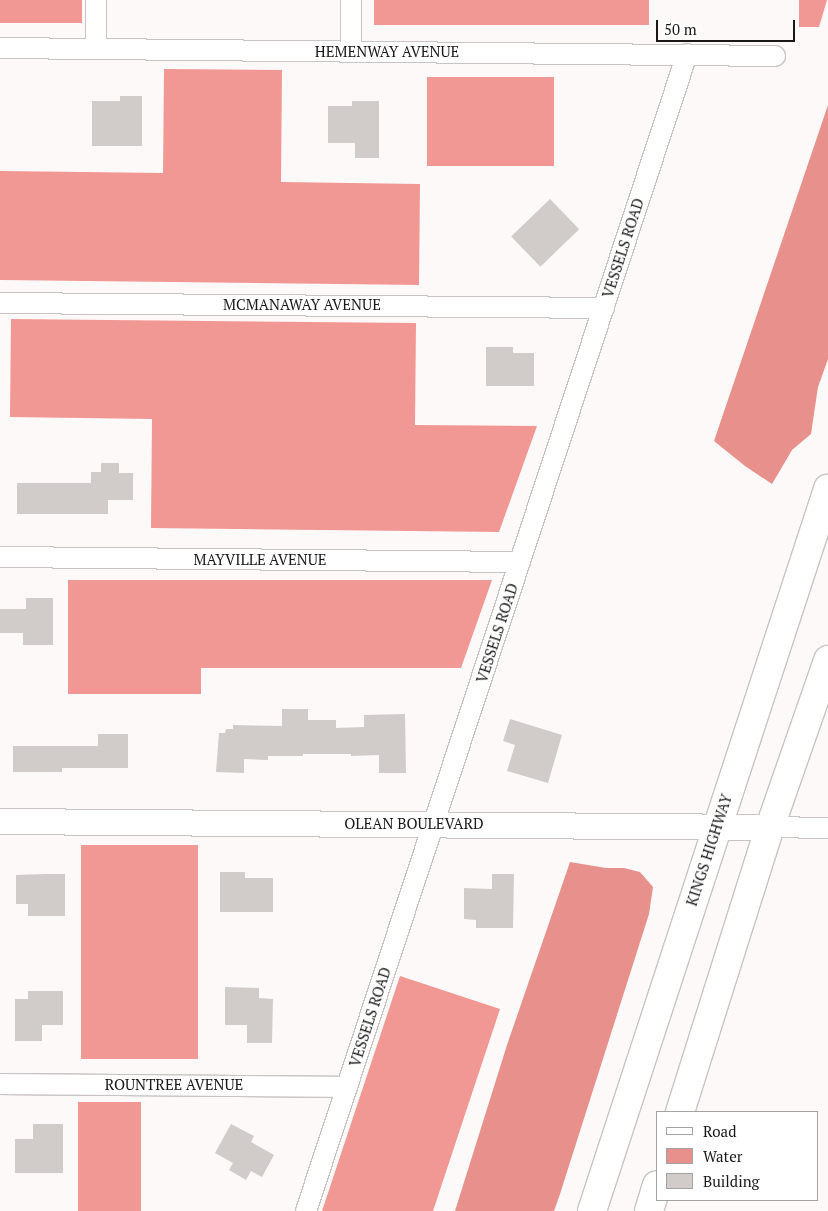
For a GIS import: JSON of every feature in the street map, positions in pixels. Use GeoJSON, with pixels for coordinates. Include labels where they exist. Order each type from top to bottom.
{"type":"FeatureCollection","features":[{"type":"Feature","properties":{"kind":"main road","name":"KINGS HIGHWAY"},"geometry":{"type":"LineString","coordinates":[[592,1211],[716,826],[828,489]]}},
{"type":"Feature","properties":{"kind":"main road"},"geometry":{"type":"LineString","coordinates":[[680,1111],[770,827],[828,660]]}},
{"type":"Feature","properties":{"kind":"main road"},"geometry":{"type":"LineString","coordinates":[[648,1211],[656,1188]]}},
{"type":"Feature","properties":{"kind":"street"},"geometry":{"type":"LineString","coordinates":[[96,0],[96,49]]}},
{"type":"Feature","properties":{"kind":"street"},"geometry":{"type":"LineString","coordinates":[[351,0],[351,51]]}},
{"type":"Feature","properties":{"kind":"street","name":"HEMENWAY AVENUE"},"geometry":{"type":"LineString","coordinates":[[0,48],[775,56]]}},
{"type":"Feature","properties":{"kind":"street","name":"VESSELS ROAD"},"geometry":{"type":"LineString","coordinates":[[306,1211],[687,54]]}},
{"type":"Feature","properties":{"kind":"street","name":"MCMANAWAY AVENUE"},"geometry":{"type":"LineString","coordinates":[[0,303],[604,308]]}},
{"type":"Feature","properties":{"kind":"street","name":"MAYVILLE AVENUE"},"geometry":{"type":"LineString","coordinates":[[0,558],[520,562]]}},
{"type":"Feature","properties":{"kind":"street","name":"OLEAN BOULEVARD"},"geometry":{"type":"LineString","coordinates":[[0,821],[828,828]]}},
{"type":"Feature","properties":{"kind":"street","name":"ROUNTREE AVENUE"},"geometry":{"type":"LineString","coordinates":[[0,1084],[347,1087]]}},
{"type":"Feature","properties":{"kind":"shaded area"},"geometry":{"type":"Polygon","coordinates":[[[0,0],[82,0],[82,23],[0,23],[0,0]]]}},
{"type":"Feature","properties":{"kind":"shaded area"},"geometry":{"type":"Polygon","coordinates":[[[374,0],[649,0],[649,25],[374,25],[374,0]]]}},
{"type":"Feature","properties":{"kind":"shaded area"},"geometry":{"type":"Polygon","coordinates":[[[799,0],[827,0],[819,27],[799,27],[799,0]]]}},
{"type":"Feature","properties":{"kind":"shaded area"},"geometry":{"type":"Polygon","coordinates":[[[164,69],[282,70],[281,182],[420,184],[419,285],[0,280],[0,171],[163,173],[164,69]]]}},
{"type":"Feature","properties":{"kind":"shaded area"},"geometry":{"type":"Polygon","coordinates":[[[427,77],[554,77],[554,166],[427,166],[427,77]]]}},
{"type":"Feature","properties":{"kind":"shaded area"},"geometry":{"type":"Polygon","coordinates":[[[11,319],[416,323],[415,425],[537,426],[499,532],[151,528],[152,419],[10,417],[11,319]]]}},
{"type":"Feature","properties":{"kind":"shaded area"},"geometry":{"type":"Polygon","coordinates":[[[68,580],[492,580],[461,668],[201,668],[201,694],[68,694],[68,580]]]}},
{"type":"Feature","properties":{"kind":"shaded area"},"geometry":{"type":"Polygon","coordinates":[[[81,845],[198,845],[198,1059],[81,1059],[81,845]]]}},
{"type":"Feature","properties":{"kind":"shaded area"},"geometry":{"type":"Polygon","coordinates":[[[400,976],[500,1009],[433,1211],[322,1211],[400,976]]]}},
{"type":"Feature","properties":{"kind":"shaded area"},"geometry":{"type":"Polygon","coordinates":[[[78,1102],[141,1102],[141,1211],[78,1211],[78,1102]]]}},
{"type":"Feature","properties":{"kind":"water"},"geometry":{"type":"Polygon","coordinates":[[[828,105],[828,359],[818,387],[811,434],[792,450],[772,484],[745,466],[714,441],[828,105]]]}},
{"type":"Feature","properties":{"kind":"water"},"geometry":{"type":"Polygon","coordinates":[[[570,862],[606,868],[624,868],[640,872],[653,887],[649,914],[560,1194],[554,1211],[455,1211],[507,1045],[570,862]]]}},
{"type":"Feature","properties":{"kind":"building"},"geometry":{"type":"Polygon","coordinates":[[[120,96],[142,96],[142,146],[92,146],[92,101],[120,101],[120,96]]]}},
{"type":"Feature","properties":{"kind":"building"},"geometry":{"type":"Polygon","coordinates":[[[352,101],[379,101],[379,158],[355,158],[355,143],[328,143],[328,106],[352,106],[352,101]]]}},
{"type":"Feature","properties":{"kind":"building"},"geometry":{"type":"Polygon","coordinates":[[[550,199],[579,229],[540,267],[511,237],[550,199]]]}},
{"type":"Feature","properties":{"kind":"building"},"geometry":{"type":"Polygon","coordinates":[[[486,347],[513,347],[513,353],[534,353],[534,386],[486,386],[486,347]]]}},
{"type":"Feature","properties":{"kind":"building"},"geometry":{"type":"Polygon","coordinates":[[[101,463],[119,463],[119,473],[133,473],[133,500],[108,500],[108,514],[17,514],[17,483],[91,483],[91,472],[101,472],[101,463]]]}},
{"type":"Feature","properties":{"kind":"building"},"geometry":{"type":"Polygon","coordinates":[[[26,598],[53,598],[53,645],[23,645],[23,633],[0,633],[0,609],[26,609],[26,598]]]}},
{"type":"Feature","properties":{"kind":"building"},"geometry":{"type":"Polygon","coordinates":[[[282,709],[308,709],[308,720],[336,720],[336,728],[364,727],[364,715],[405,714],[406,773],[379,773],[379,755],[351,756],[351,754],[303,754],[303,756],[268,756],[268,760],[244,759],[244,773],[216,772],[219,733],[225,733],[226,729],[233,729],[233,725],[282,726],[282,709]]]}},
{"type":"Feature","properties":{"kind":"building"},"geometry":{"type":"Polygon","coordinates":[[[510,719],[562,735],[548,783],[507,771],[515,745],[503,741],[510,719]]]}},
{"type":"Feature","properties":{"kind":"building"},"geometry":{"type":"Polygon","coordinates":[[[98,734],[128,734],[128,768],[62,768],[62,772],[13,772],[13,746],[98,746],[98,734]]]}},
{"type":"Feature","properties":{"kind":"building"},"geometry":{"type":"Polygon","coordinates":[[[220,872],[245,872],[245,878],[273,878],[273,912],[220,912],[220,872]]]}},
{"type":"Feature","properties":{"kind":"building"},"geometry":{"type":"Polygon","coordinates":[[[65,874],[65,916],[28,916],[28,904],[16,904],[16,875],[65,874]]]}},
{"type":"Feature","properties":{"kind":"building"},"geometry":{"type":"Polygon","coordinates":[[[492,874],[514,874],[513,928],[476,928],[476,920],[464,919],[464,888],[492,889],[492,874]]]}},
{"type":"Feature","properties":{"kind":"building"},"geometry":{"type":"Polygon","coordinates":[[[225,987],[259,988],[259,998],[273,999],[272,1043],[247,1043],[247,1025],[225,1025],[225,987]]]}},
{"type":"Feature","properties":{"kind":"building"},"geometry":{"type":"Polygon","coordinates":[[[28,991],[63,991],[63,1025],[42,1025],[42,1041],[15,1041],[15,999],[28,999],[28,991]]]}},
{"type":"Feature","properties":{"kind":"building"},"geometry":{"type":"Polygon","coordinates":[[[33,1124],[63,1124],[63,1173],[15,1173],[15,1139],[33,1139],[33,1124]]]}},
{"type":"Feature","properties":{"kind":"building"},"geometry":{"type":"Polygon","coordinates":[[[231,1124],[254,1136],[251,1142],[274,1155],[262,1177],[251,1171],[246,1180],[229,1170],[233,1163],[215,1153],[231,1124]]]}}]}
